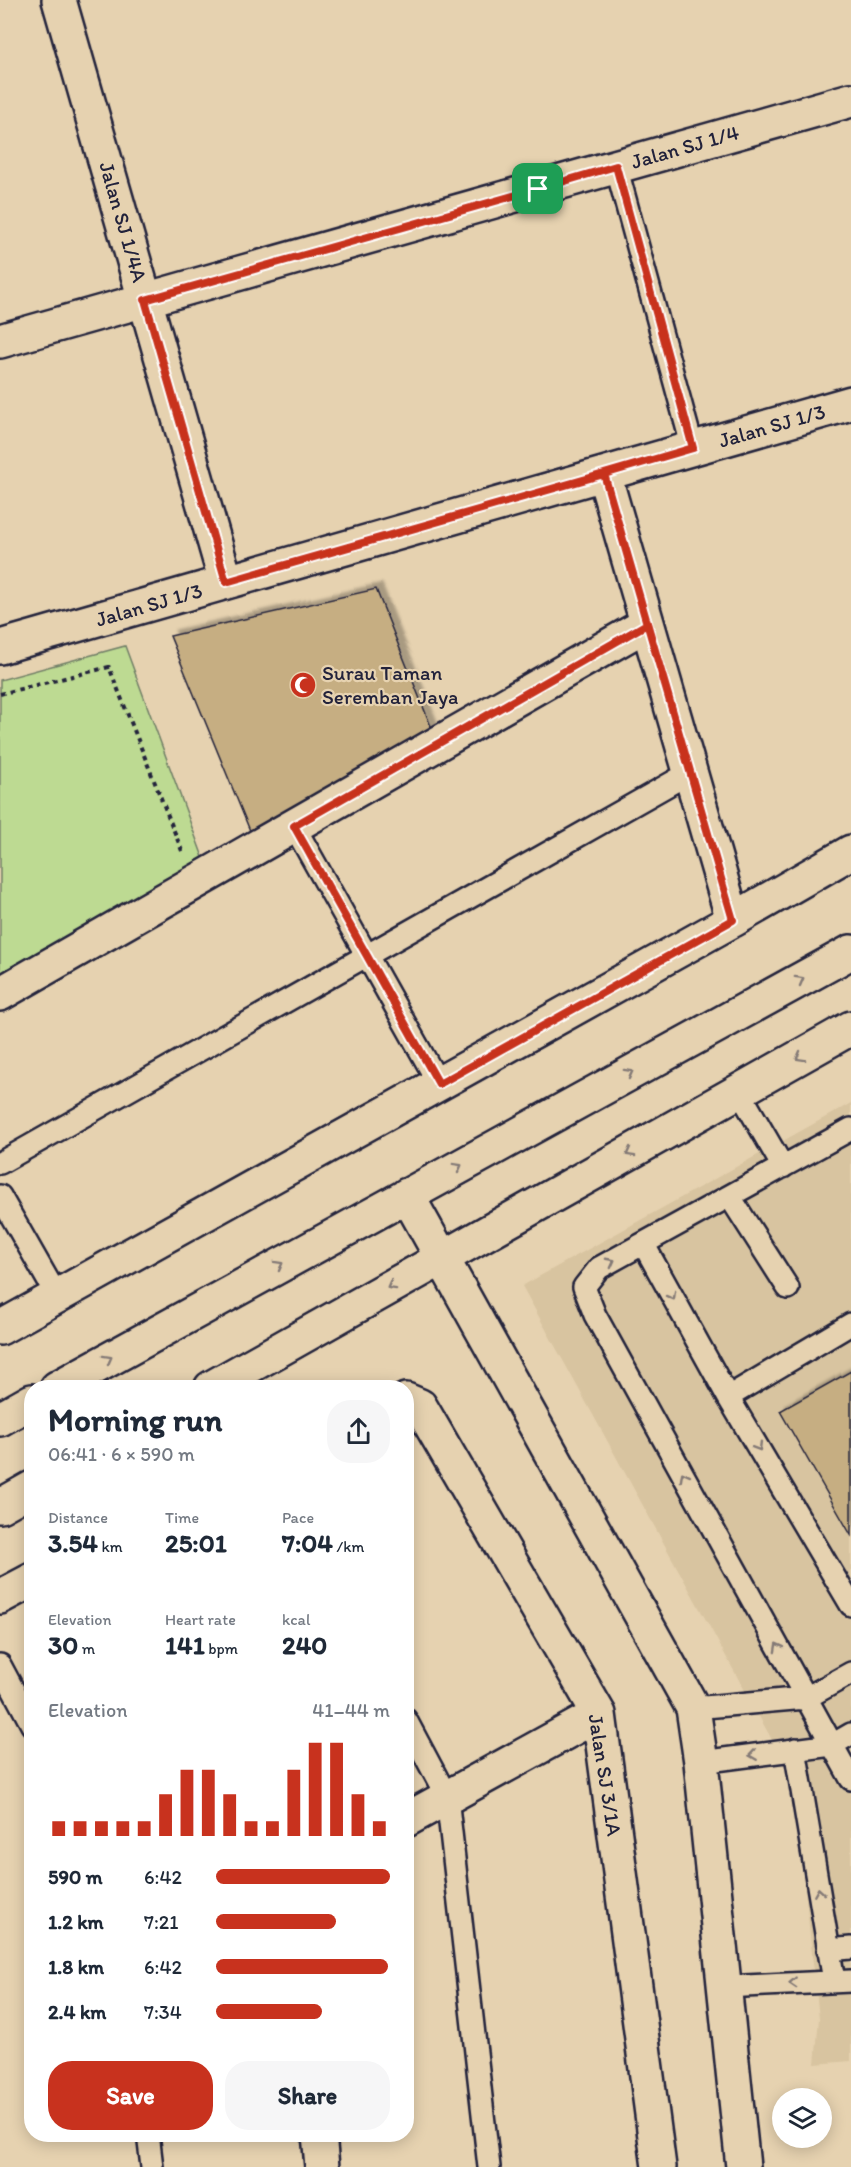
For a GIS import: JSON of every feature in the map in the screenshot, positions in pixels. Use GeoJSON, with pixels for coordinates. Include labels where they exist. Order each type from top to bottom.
{"type":"FeatureCollection","features":[{"type":"Feature","properties":{"kind":"street","name":"Jalan SJ 1/4A"},"geometry":{"type":"LineString","coordinates":[[59,0],[226,582]]}},
{"type":"Feature","properties":{"kind":"street","name":"Jalan SJ 1/4"},"geometry":{"type":"LineString","coordinates":[[0,341],[851,100]]}},
{"type":"Feature","properties":{"kind":"street","name":"Jalan SJ 1/3"},"geometry":{"type":"LineString","coordinates":[[0,647],[851,403]]}},
{"type":"Feature","properties":{"kind":"street"},"geometry":{"type":"LineString","coordinates":[[604,474],[733,920]]}},
{"type":"Feature","properties":{"kind":"street"},"geometry":{"type":"LineString","coordinates":[[0,994],[647,624]]}},
{"type":"Feature","properties":{"kind":"street"},"geometry":{"type":"LineString","coordinates":[[0,1328],[851,852]]}},
{"type":"Feature","properties":{"kind":"street"},"geometry":{"type":"LineString","coordinates":[[72,1380],[851,952]]}},
{"type":"Feature","properties":{"kind":"street"},"geometry":{"type":"LineString","coordinates":[[225,1380],[851,1028]]}},
{"type":"Feature","properties":{"kind":"street"},"geometry":{"type":"LineString","coordinates":[[407,1195],[693,1708],[701,1762],[743,2167]]}},
{"type":"Feature","properties":{"kind":"street","name":"Jalan SJ 3/1A"},"geometry":{"type":"LineString","coordinates":[[414,1403],[420,1406],[599,1714],[659,2167]]}},
{"type":"Feature","properties":{"kind":"street"},"geometry":{"type":"LineString","coordinates":[[0,1419],[24,1406]]}},
{"type":"Feature","properties":{"kind":"street"},"geometry":{"type":"LineString","coordinates":[[0,1506],[24,1492]]}},
{"type":"Feature","properties":{"kind":"street"},"geometry":{"type":"LineString","coordinates":[[0,1597],[24,1585]]}},
{"type":"Feature","properties":{"kind":"street"},"geometry":{"type":"LineString","coordinates":[[414,1816],[599,1714]]}},
{"type":"Feature","properties":{"kind":"street"},"geometry":{"type":"LineString","coordinates":[[320,2142],[322,2167]]}},
{"type":"Feature","properties":{"kind":"lane"},"geometry":{"type":"LineString","coordinates":[[616,166],[693,448]]}},
{"type":"Feature","properties":{"kind":"lane"},"geometry":{"type":"LineString","coordinates":[[0,1163],[691,772]]}},
{"type":"Feature","properties":{"kind":"lane"},"geometry":{"type":"LineString","coordinates":[[294,826],[439,1084]]}},
{"type":"Feature","properties":{"kind":"lane"},"geometry":{"type":"LineString","coordinates":[[740,1091],[783,1167]]}},
{"type":"Feature","properties":{"kind":"lane"},"geometry":{"type":"LineString","coordinates":[[851,1129],[599,1268],[584,1287],[595,1315],[851,1779]]}},
{"type":"Feature","properties":{"kind":"lane"},"geometry":{"type":"LineString","coordinates":[[0,1196],[57,1296]]}},
{"type":"Feature","properties":{"kind":"lane"},"geometry":{"type":"LineString","coordinates":[[730,1197],[788,1288]]}},
{"type":"Feature","properties":{"kind":"lane"},"geometry":{"type":"LineString","coordinates":[[644,1245],[728,1397],[851,1605]]}},
{"type":"Feature","properties":{"kind":"lane"},"geometry":{"type":"LineString","coordinates":[[728,1397],[851,1324]]}},
{"type":"Feature","properties":{"kind":"lane"},"geometry":{"type":"LineString","coordinates":[[0,1665],[24,1710]]}},
{"type":"Feature","properties":{"kind":"lane"},"geometry":{"type":"LineString","coordinates":[[693,1708],[806,1698],[851,1672]]}},
{"type":"Feature","properties":{"kind":"lane"},"geometry":{"type":"LineString","coordinates":[[701,1762],[832,1745],[851,1734]]}},
{"type":"Feature","properties":{"kind":"lane"},"geometry":{"type":"LineString","coordinates":[[414,1735],[447,1797],[489,2167]]}},
{"type":"Feature","properties":{"kind":"lane"},"geometry":{"type":"LineString","coordinates":[[724,1987],[842,1981],[828,1950],[795,1749]]}},
{"type":"Feature","properties":{"kind":"lane"},"geometry":{"type":"LineString","coordinates":[[828,1950],[851,1948]]}},
{"type":"Feature","properties":{"kind":"lane"},"geometry":{"type":"LineString","coordinates":[[149,2142],[152,2167]]}},
{"type":"Feature","properties":{"kind":"path"},"geometry":{"type":"LineString","coordinates":[[0,694],[109,667],[185,858]]}},
{"type":"Feature","properties":{"kind":"shaded area"},"geometry":{"type":"Polygon","coordinates":[[[851,1103],[851,2061],[815,2064],[819,2018],[793,1778],[522,1286],[851,1103]]]}},
{"type":"Feature","properties":{"kind":"green space"},"geometry":{"type":"Polygon","coordinates":[[[125,646],[207,868],[0,984],[0,680],[125,646]]]}},
{"type":"Feature","properties":{"kind":"building","name":"Surau Taman Seremban Jaya"},"geometry":{"type":"Polygon","coordinates":[[[376,589],[434,734],[253,838],[170,636],[376,589]]]}},
{"type":"Feature","properties":{"kind":"building"},"geometry":{"type":"Polygon","coordinates":[[[851,1371],[851,1535],[780,1411],[851,1371]]]}},
{"type":"Feature","properties":{"kind":"place","name":"Surau Taman Seremban Jaya"},"geometry":{"type":"Point","coordinates":[303,685]}},
{"type":"Feature","properties":{"kind":"route"},"geometry":{"type":"LineString","coordinates":[[538,189],[145,300],[226,582],[604,474],[733,920],[439,1084],[294,826],[647,624],[604,474],[693,448],[616,166],[538,189]]}}]}
